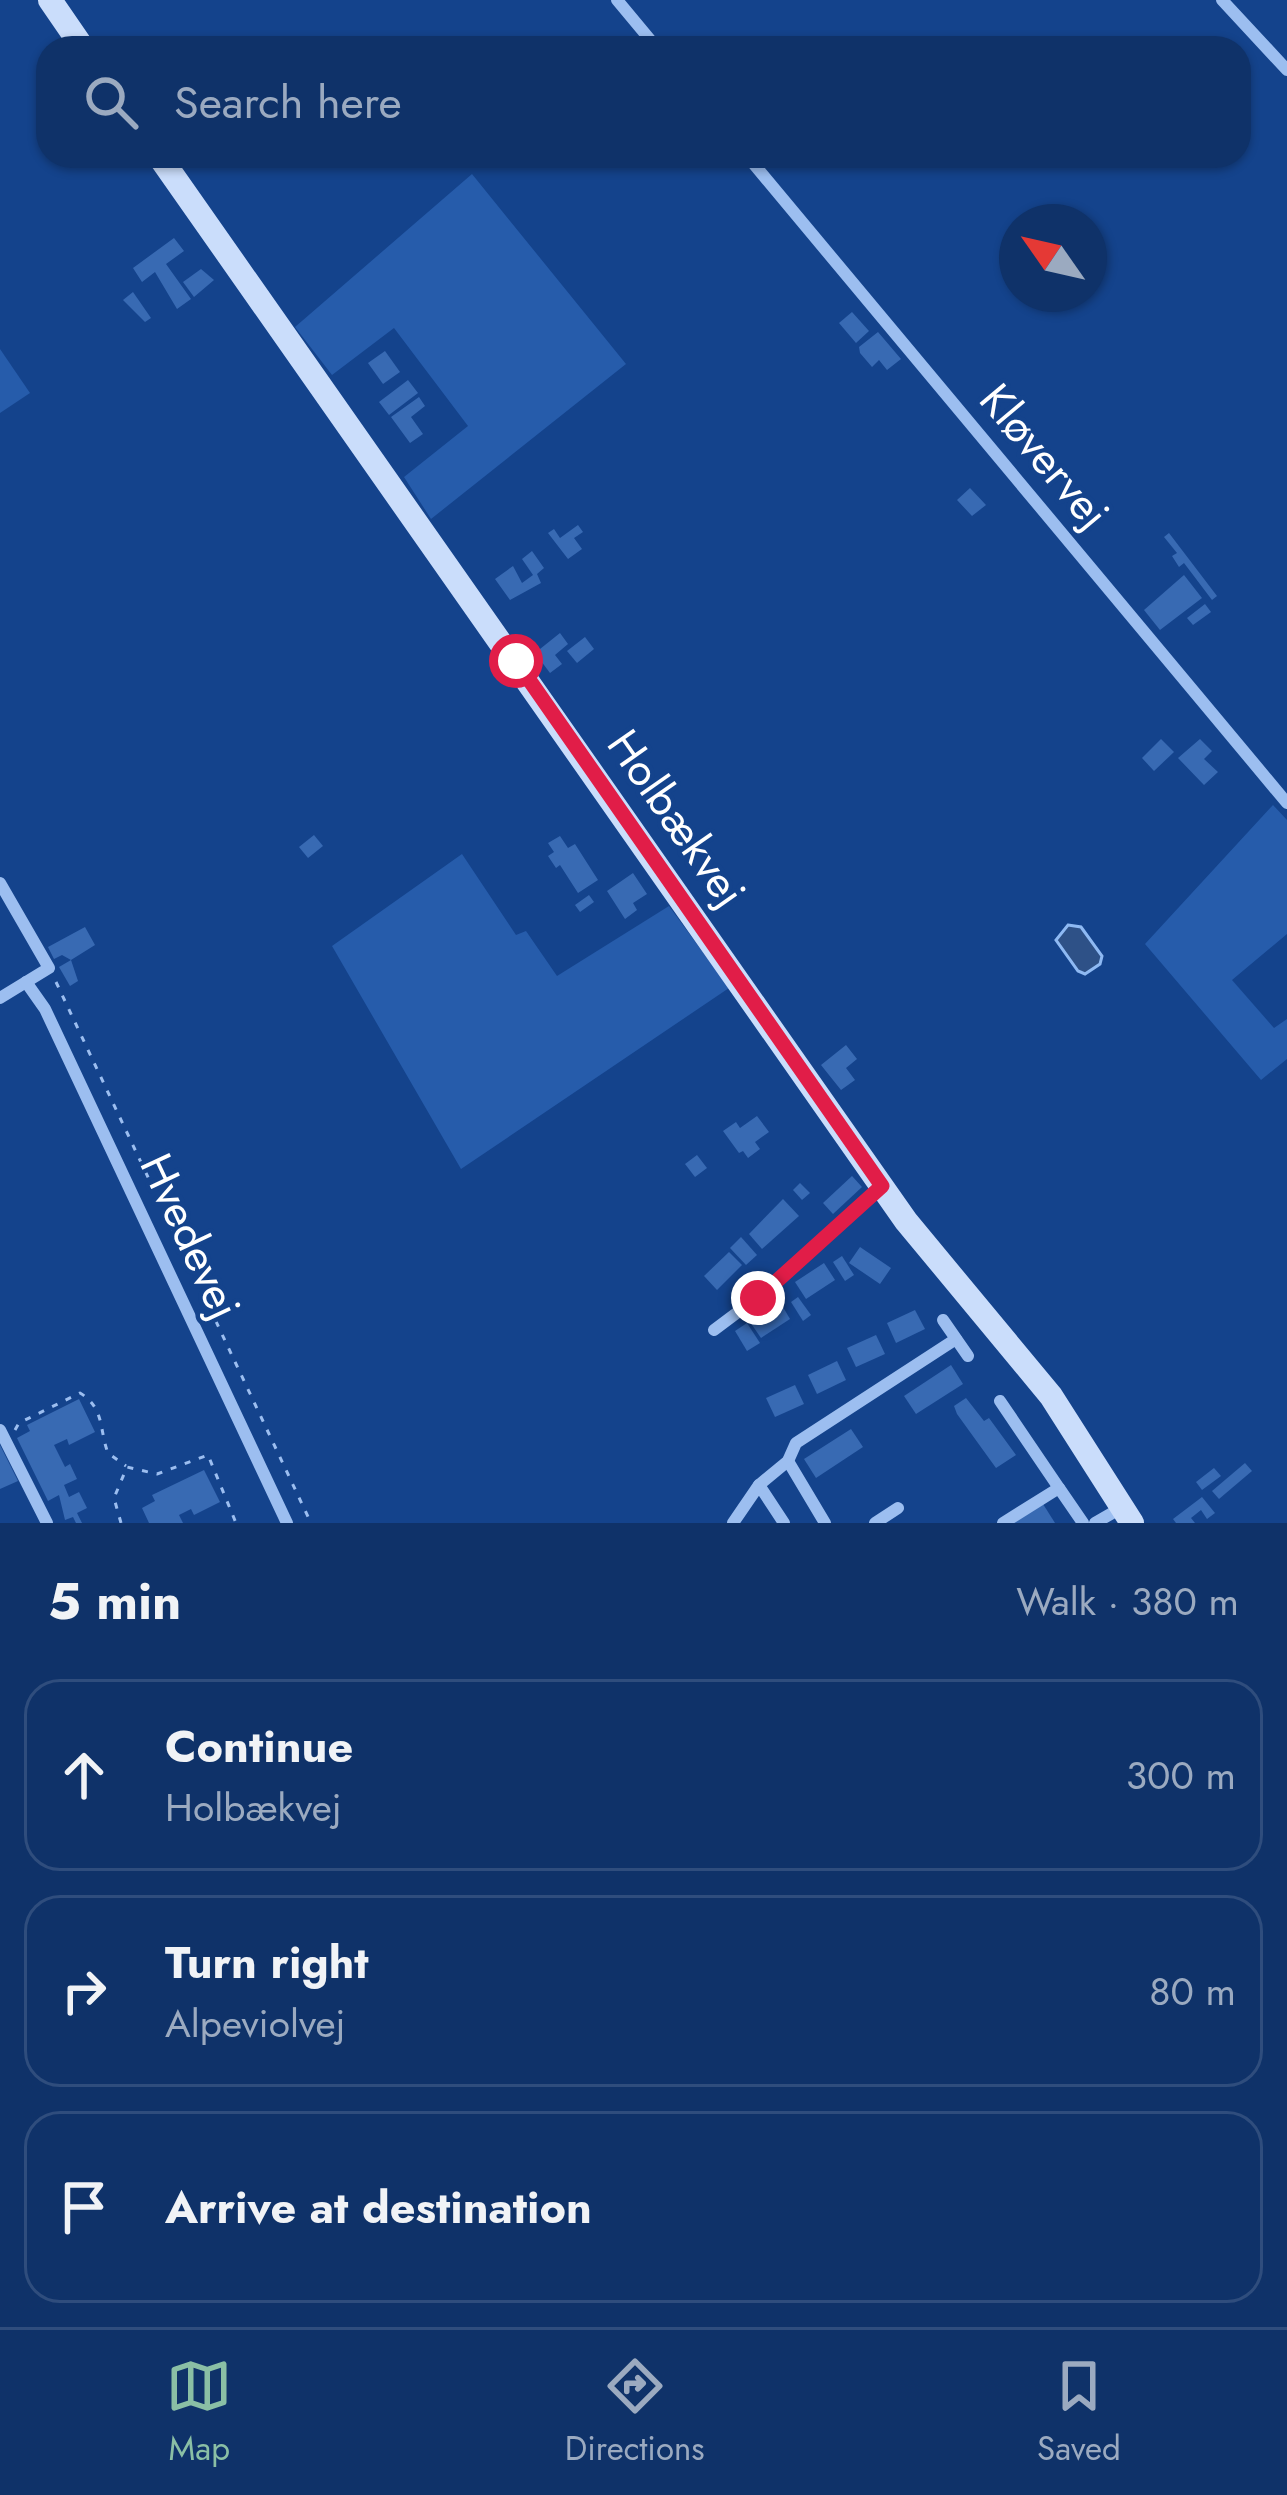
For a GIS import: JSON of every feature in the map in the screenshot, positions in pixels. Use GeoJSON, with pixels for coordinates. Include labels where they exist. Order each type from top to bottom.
{"type":"FeatureCollection","features":[{"type":"Feature","properties":{"kind":"street"},"geometry":{"type":"LineString","coordinates":[[50,0],[75,36]]}},
{"type":"Feature","properties":{"kind":"street"},"geometry":{"type":"LineString","coordinates":[[617,0],[647,36]]}},
{"type":"Feature","properties":{"kind":"street"},"geometry":{"type":"LineString","coordinates":[[1222,0],[1287,70]]}},
{"type":"Feature","properties":{"kind":"street","name":"Holbækvej"},"geometry":{"type":"LineString","coordinates":[[167,168],[882,1186],[938,1263],[1051,1396],[1127,1515]]}},
{"type":"Feature","properties":{"kind":"street","name":"Kløvervej"},"geometry":{"type":"LineString","coordinates":[[757,168],[1287,803]]}},
{"type":"Feature","properties":{"kind":"street"},"geometry":{"type":"LineString","coordinates":[[0,883],[49,968],[0,998]]}},
{"type":"Feature","properties":{"kind":"street","name":"Hvedevej"},"geometry":{"type":"LineString","coordinates":[[26,982],[45,1009],[287,1523]]}},
{"type":"Feature","properties":{"kind":"street"},"geometry":{"type":"LineString","coordinates":[[714,1330],[758,1298],[882,1186]]}},
{"type":"Feature","properties":{"kind":"street"},"geometry":{"type":"LineString","coordinates":[[944,1320],[968,1356]]}},
{"type":"Feature","properties":{"kind":"street"},"geometry":{"type":"LineString","coordinates":[[733,1523],[760,1486],[788,1462],[796,1443],[956,1339]]}},
{"type":"Feature","properties":{"kind":"street"},"geometry":{"type":"LineString","coordinates":[[1000,1401],[1083,1523]]}},
{"type":"Feature","properties":{"kind":"street"},"geometry":{"type":"LineString","coordinates":[[2,1434],[47,1523]]}},
{"type":"Feature","properties":{"kind":"street"},"geometry":{"type":"LineString","coordinates":[[788,1462],[825,1523]]}},
{"type":"Feature","properties":{"kind":"street"},"geometry":{"type":"LineString","coordinates":[[760,1486],[784,1523]]}},
{"type":"Feature","properties":{"kind":"street"},"geometry":{"type":"LineString","coordinates":[[1003,1523],[1059,1488]]}},
{"type":"Feature","properties":{"kind":"street"},"geometry":{"type":"LineString","coordinates":[[874,1523],[898,1508]]}},
{"type":"Feature","properties":{"kind":"street"},"geometry":{"type":"LineString","coordinates":[[1095,1523],[1127,1515]]}},
{"type":"Feature","properties":{"kind":"path"},"geometry":{"type":"LineString","coordinates":[[49,968],[311,1523]]}},
{"type":"Feature","properties":{"kind":"path"},"geometry":{"type":"LineString","coordinates":[[2,1434],[80,1393],[88,1396],[103,1419],[108,1454],[128,1467],[157,1474],[208,1455],[236,1523]]}},
{"type":"Feature","properties":{"kind":"path"},"geometry":{"type":"LineString","coordinates":[[121,1523],[114,1498],[128,1467]]}},
{"type":"Feature","properties":{"kind":"shaded area"},"geometry":{"type":"Polygon","coordinates":[[[472,174],[626,364],[431,519],[404,477],[468,426],[394,328],[332,375],[295,327],[472,174]]]}},
{"type":"Feature","properties":{"kind":"shaded area"},"geometry":{"type":"Polygon","coordinates":[[[0,349],[30,393],[0,413],[0,349]]]}},
{"type":"Feature","properties":{"kind":"shaded area"},"geometry":{"type":"Polygon","coordinates":[[[1273,805],[1287,820],[1287,934],[1232,980],[1274,1028],[1287,1019],[1287,1059],[1261,1080],[1145,944],[1273,805]]]}},
{"type":"Feature","properties":{"kind":"shaded area"},"geometry":{"type":"Polygon","coordinates":[[[462,854],[516,935],[526,931],[557,976],[669,906],[729,988],[461,1169],[332,946],[462,854]]]}},
{"type":"Feature","properties":{"kind":"shaded area"},"geometry":{"type":"Polygon","coordinates":[[[1068,925],[1081,927],[1102,956],[1100,964],[1085,974],[1056,940],[1068,925]]]}},
{"type":"Feature","properties":{"kind":"building"},"geometry":{"type":"Polygon","coordinates":[[[174,238],[184,251],[166,264],[191,299],[177,309],[155,272],[142,282],[133,268],[174,238]]]}},
{"type":"Feature","properties":{"kind":"building"},"geometry":{"type":"Polygon","coordinates":[[[201,269],[214,280],[194,297],[183,282],[201,269]]]}},
{"type":"Feature","properties":{"kind":"building"},"geometry":{"type":"Polygon","coordinates":[[[133,292],[151,318],[145,322],[123,300],[133,292]]]}},
{"type":"Feature","properties":{"kind":"building"},"geometry":{"type":"Polygon","coordinates":[[[852,312],[869,331],[856,343],[839,323],[852,312]]]}},
{"type":"Feature","properties":{"kind":"building"},"geometry":{"type":"Polygon","coordinates":[[[878,332],[901,359],[887,370],[879,360],[872,367],[860,353],[859,347],[878,332]]]}},
{"type":"Feature","properties":{"kind":"building"},"geometry":{"type":"Polygon","coordinates":[[[385,351],[400,372],[383,384],[368,363],[385,351]]]}},
{"type":"Feature","properties":{"kind":"building"},"geometry":{"type":"Polygon","coordinates":[[[408,380],[418,393],[389,415],[379,402],[408,380]]]}},
{"type":"Feature","properties":{"kind":"building"},"geometry":{"type":"Polygon","coordinates":[[[419,397],[425,406],[411,417],[423,434],[410,443],[391,417],[419,397]]]}},
{"type":"Feature","properties":{"kind":"building"},"geometry":{"type":"Polygon","coordinates":[[[970,488],[986,505],[972,516],[957,500],[970,488]]]}},
{"type":"Feature","properties":{"kind":"building"},"geometry":{"type":"Polygon","coordinates":[[[578,525],[583,532],[574,538],[582,549],[568,559],[548,533],[554,529],[560,538],[578,525]]]}},
{"type":"Feature","properties":{"kind":"building"},"geometry":{"type":"Polygon","coordinates":[[[1169,533],[1217,596],[1212,600],[1184,563],[1179,567],[1172,556],[1177,553],[1164,537],[1169,533]]]}},
{"type":"Feature","properties":{"kind":"building"},"geometry":{"type":"Polygon","coordinates":[[[532,551],[544,568],[537,574],[541,583],[510,600],[495,579],[513,566],[522,583],[533,575],[522,559],[532,551]]]}},
{"type":"Feature","properties":{"kind":"building"},"geometry":{"type":"Polygon","coordinates":[[[1184,575],[1202,598],[1160,630],[1144,610],[1184,575]]]}},
{"type":"Feature","properties":{"kind":"building"},"geometry":{"type":"Polygon","coordinates":[[[1205,604],[1211,612],[1193,625],[1187,618],[1205,604]]]}},
{"type":"Feature","properties":{"kind":"building"},"geometry":{"type":"Polygon","coordinates":[[[560,633],[568,644],[555,655],[562,664],[550,673],[535,653],[560,633]]]}},
{"type":"Feature","properties":{"kind":"building"},"geometry":{"type":"Polygon","coordinates":[[[585,637],[594,649],[577,663],[567,651],[585,637]]]}},
{"type":"Feature","properties":{"kind":"building"},"geometry":{"type":"Polygon","coordinates":[[[1161,739],[1174,752],[1154,771],[1142,758],[1161,739]]]}},
{"type":"Feature","properties":{"kind":"building"},"geometry":{"type":"Polygon","coordinates":[[[1200,739],[1212,751],[1204,759],[1218,772],[1204,785],[1178,758],[1200,739]]]}},
{"type":"Feature","properties":{"kind":"building"},"geometry":{"type":"Polygon","coordinates":[[[314,835],[323,846],[308,858],[299,847],[314,835]]]}},
{"type":"Feature","properties":{"kind":"building"},"geometry":{"type":"Polygon","coordinates":[[[560,836],[568,848],[575,844],[598,880],[578,893],[560,865],[556,868],[548,856],[554,852],[548,843],[560,836]]]}},
{"type":"Feature","properties":{"kind":"building"},"geometry":{"type":"Polygon","coordinates":[[[633,873],[647,894],[633,903],[637,910],[625,919],[607,891],[633,873]]]}},
{"type":"Feature","properties":{"kind":"building"},"geometry":{"type":"Polygon","coordinates":[[[589,895],[594,902],[580,912],[575,905],[589,895]]]}},
{"type":"Feature","properties":{"kind":"building"},"geometry":{"type":"Polygon","coordinates":[[[85,927],[95,945],[71,960],[62,955],[54,959],[48,947],[85,927]]]}},
{"type":"Feature","properties":{"kind":"building"},"geometry":{"type":"Polygon","coordinates":[[[71,960],[78,981],[70,986],[59,967],[71,960]]]}},
{"type":"Feature","properties":{"kind":"building"},"geometry":{"type":"Polygon","coordinates":[[[846,1045],[857,1059],[846,1068],[855,1080],[841,1090],[821,1065],[846,1045]]]}},
{"type":"Feature","properties":{"kind":"building"},"geometry":{"type":"Polygon","coordinates":[[[757,1116],[769,1132],[755,1142],[760,1149],[748,1158],[723,1131],[736,1122],[740,1128],[757,1116]]]}},
{"type":"Feature","properties":{"kind":"building"},"geometry":{"type":"Polygon","coordinates":[[[697,1155],[707,1168],[695,1177],[685,1164],[697,1155]]]}},
{"type":"Feature","properties":{"kind":"building"},"geometry":{"type":"Polygon","coordinates":[[[852,1176],[862,1187],[833,1214],[823,1203],[852,1176]]]}},
{"type":"Feature","properties":{"kind":"building"},"geometry":{"type":"Polygon","coordinates":[[[800,1183],[810,1193],[802,1200],[793,1190],[800,1183]]]}},
{"type":"Feature","properties":{"kind":"building"},"geometry":{"type":"Polygon","coordinates":[[[783,1199],[799,1216],[762,1249],[749,1234],[783,1199]]]}},
{"type":"Feature","properties":{"kind":"building"},"geometry":{"type":"Polygon","coordinates":[[[741,1237],[757,1255],[746,1265],[730,1248],[741,1237]]]}},
{"type":"Feature","properties":{"kind":"building"},"geometry":{"type":"Polygon","coordinates":[[[860,1247],[891,1268],[880,1284],[849,1263],[860,1247]]]}},
{"type":"Feature","properties":{"kind":"building"},"geometry":{"type":"Polygon","coordinates":[[[729,1252],[742,1265],[717,1290],[704,1276],[729,1252]]]}},
{"type":"Feature","properties":{"kind":"building"},"geometry":{"type":"Polygon","coordinates":[[[842,1256],[854,1275],[845,1281],[833,1262],[842,1256]]]}},
{"type":"Feature","properties":{"kind":"building"},"geometry":{"type":"Polygon","coordinates":[[[824,1263],[835,1280],[806,1299],[795,1282],[824,1263]]]}},
{"type":"Feature","properties":{"kind":"building"},"geometry":{"type":"Polygon","coordinates":[[[798,1297],[811,1315],[803,1321],[791,1302],[798,1297]]]}},
{"type":"Feature","properties":{"kind":"building"},"geometry":{"type":"Polygon","coordinates":[[[780,1302],[790,1319],[761,1338],[750,1322],[780,1302]]]}},
{"type":"Feature","properties":{"kind":"building"},"geometry":{"type":"Polygon","coordinates":[[[915,1310],[925,1329],[896,1343],[887,1323],[915,1310]]]}},
{"type":"Feature","properties":{"kind":"building"},"geometry":{"type":"Polygon","coordinates":[[[747,1323],[760,1343],[747,1351],[735,1331],[747,1323]]]}},
{"type":"Feature","properties":{"kind":"building"},"geometry":{"type":"Polygon","coordinates":[[[876,1335],[885,1354],[856,1367],[847,1348],[876,1335]]]}},
{"type":"Feature","properties":{"kind":"building"},"geometry":{"type":"Polygon","coordinates":[[[837,1361],[846,1380],[817,1394],[808,1375],[837,1361]]]}},
{"type":"Feature","properties":{"kind":"building"},"geometry":{"type":"Polygon","coordinates":[[[951,1365],[963,1384],[916,1414],[904,1396],[951,1365]]]}},
{"type":"Feature","properties":{"kind":"building"},"geometry":{"type":"Polygon","coordinates":[[[795,1385],[804,1404],[775,1417],[766,1398],[795,1385]]]}},
{"type":"Feature","properties":{"kind":"building"},"geometry":{"type":"Polygon","coordinates":[[[966,1398],[984,1421],[989,1418],[1016,1455],[996,1468],[957,1414],[954,1406],[966,1398]]]}},
{"type":"Feature","properties":{"kind":"building"},"geometry":{"type":"Polygon","coordinates":[[[79,1399],[95,1432],[69,1445],[67,1439],[54,1445],[77,1479],[64,1485],[69,1497],[79,1492],[87,1508],[77,1513],[82,1523],[76,1523],[73,1517],[65,1520],[59,1495],[48,1501],[17,1438],[30,1431],[27,1425],[79,1399]]]}},
{"type":"Feature","properties":{"kind":"building"},"geometry":{"type":"Polygon","coordinates":[[[851,1429],[863,1447],[816,1478],[804,1459],[851,1429]]]}},
{"type":"Feature","properties":{"kind":"building"},"geometry":{"type":"Polygon","coordinates":[[[0,1445],[18,1481],[0,1489],[0,1445]]]}},
{"type":"Feature","properties":{"kind":"building"},"geometry":{"type":"Polygon","coordinates":[[[1245,1463],[1252,1471],[1219,1499],[1212,1491],[1245,1463]]]}},
{"type":"Feature","properties":{"kind":"building"},"geometry":{"type":"Polygon","coordinates":[[[1214,1468],[1221,1476],[1202,1490],[1196,1482],[1214,1468]]]}},
{"type":"Feature","properties":{"kind":"building"},"geometry":{"type":"Polygon","coordinates":[[[204,1470],[220,1502],[194,1515],[191,1509],[179,1515],[183,1523],[149,1523],[142,1508],[155,1501],[152,1495],[204,1470]]]}},
{"type":"Feature","properties":{"kind":"building"},"geometry":{"type":"Polygon","coordinates":[[[1202,1497],[1215,1513],[1207,1519],[1201,1510],[1191,1518],[1195,1523],[1176,1523],[1173,1519],[1202,1497]]]}},
{"type":"Feature","properties":{"kind":"building"},"geometry":{"type":"Polygon","coordinates":[[[1043,1504],[1055,1523],[1013,1523],[1043,1504]]]}},
{"type":"Feature","properties":{"kind":"route"},"geometry":{"type":"LineString","coordinates":[[516,661],[882,1186],[758,1298]]}}]}
